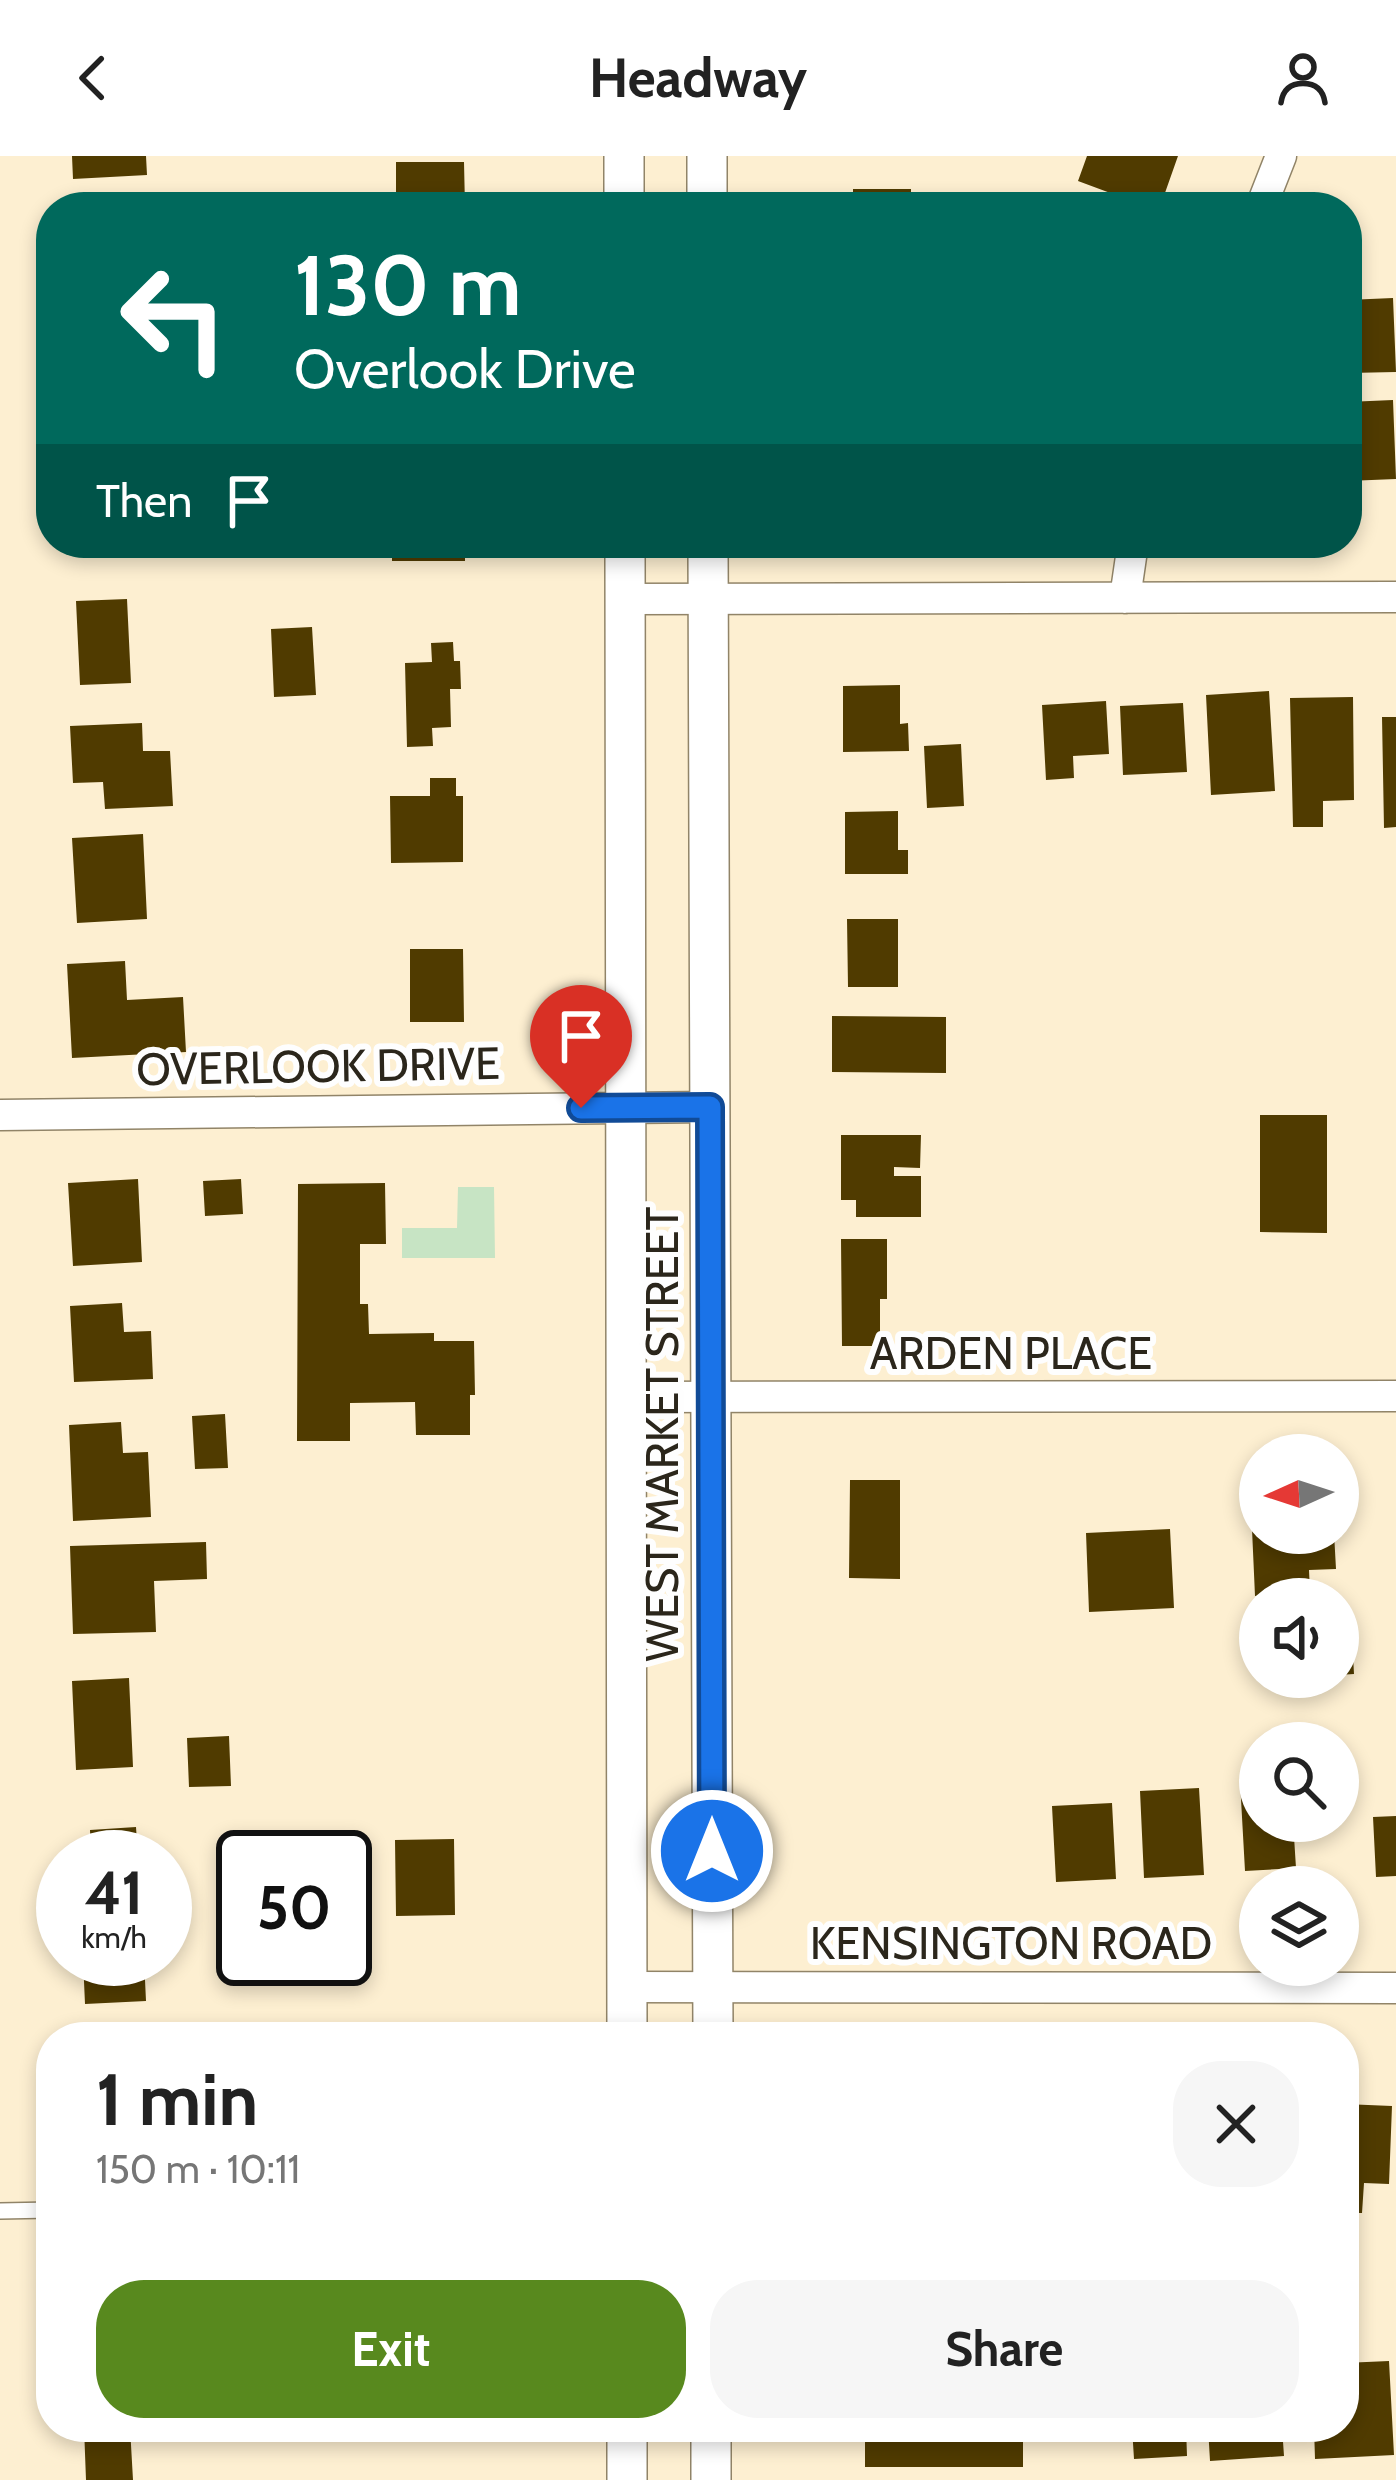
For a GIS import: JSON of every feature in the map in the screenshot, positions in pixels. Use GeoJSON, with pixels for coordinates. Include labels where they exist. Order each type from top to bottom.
{"type":"FeatureCollection","features":[{"type":"Feature","properties":{"kind":"main road"},"geometry":{"type":"LineString","coordinates":[[624,156],[624,192]]}},
{"type":"Feature","properties":{"kind":"main road"},"geometry":{"type":"LineString","coordinates":[[707,156],[707,192]]}},
{"type":"Feature","properties":{"kind":"main road","name":"WEST MARKET STREET"},"geometry":{"type":"LineString","coordinates":[[625,558],[627,2022]]}},
{"type":"Feature","properties":{"kind":"main road","name":"WEST MARKET STREET"},"geometry":{"type":"LineString","coordinates":[[708,558],[713,2022]]}},
{"type":"Feature","properties":{"kind":"main road"},"geometry":{"type":"LineString","coordinates":[[627,2442],[627,2480]]}},
{"type":"Feature","properties":{"kind":"main road"},"geometry":{"type":"LineString","coordinates":[[711,2442],[711,2480]]}},
{"type":"Feature","properties":{"kind":"street"},"geometry":{"type":"LineString","coordinates":[[1267,192],[1280,156]]}},
{"type":"Feature","properties":{"kind":"street"},"geometry":{"type":"LineString","coordinates":[[1125,598],[1131,558]]}},
{"type":"Feature","properties":{"kind":"street"},"geometry":{"type":"LineString","coordinates":[[625,599],[1396,597]]}},
{"type":"Feature","properties":{"kind":"street","name":"OVERLOOK DRIVE"},"geometry":{"type":"LineString","coordinates":[[0,1115],[710,1107]]}},
{"type":"Feature","properties":{"kind":"street","name":"ARDEN PLACE"},"geometry":{"type":"LineString","coordinates":[[625,1397],[1396,1396]]}},
{"type":"Feature","properties":{"kind":"street","name":"KENSINGTON ROAD"},"geometry":{"type":"LineString","coordinates":[[627,1987],[1396,1988]]}},
{"type":"Feature","properties":{"kind":"lane"},"geometry":{"type":"LineString","coordinates":[[0,2211],[36,2210]]}},
{"type":"Feature","properties":{"kind":"green space"},"geometry":{"type":"Polygon","coordinates":[[[458,1187],[494,1187],[495,1258],[402,1258],[402,1228],[457,1228],[458,1187]]]}},
{"type":"Feature","properties":{"kind":"building"},"geometry":{"type":"Polygon","coordinates":[[[72,156],[146,156],[147,175],[73,179],[72,156]]]}},
{"type":"Feature","properties":{"kind":"building"},"geometry":{"type":"Polygon","coordinates":[[[1087,156],[1178,156],[1165,192],[1108,192],[1078,181],[1087,156]]]}},
{"type":"Feature","properties":{"kind":"building"},"geometry":{"type":"Polygon","coordinates":[[[396,162],[464,162],[465,192],[396,192],[396,162]]]}},
{"type":"Feature","properties":{"kind":"building"},"geometry":{"type":"Polygon","coordinates":[[[853,189],[911,189],[911,192],[853,189]]]}},
{"type":"Feature","properties":{"kind":"building"},"geometry":{"type":"Polygon","coordinates":[[[1393,298],[1396,372],[1362,373],[1362,299],[1393,298]]]}},
{"type":"Feature","properties":{"kind":"building"},"geometry":{"type":"Polygon","coordinates":[[[1393,400],[1396,479],[1362,480],[1362,401],[1393,400]]]}},
{"type":"Feature","properties":{"kind":"building"},"geometry":{"type":"Polygon","coordinates":[[[392,558],[465,558],[465,561],[392,558]]]}},
{"type":"Feature","properties":{"kind":"building"},"geometry":{"type":"Polygon","coordinates":[[[127,599],[131,683],[80,685],[76,601],[127,599]]]}},
{"type":"Feature","properties":{"kind":"building"},"geometry":{"type":"Polygon","coordinates":[[[312,627],[316,695],[274,697],[271,629],[312,627]]]}},
{"type":"Feature","properties":{"kind":"building"},"geometry":{"type":"Polygon","coordinates":[[[453,642],[454,661],[460,661],[461,689],[450,689],[451,727],[432,728],[433,746],[407,747],[405,663],[432,662],[431,643],[453,642]]]}},
{"type":"Feature","properties":{"kind":"building"},"geometry":{"type":"Polygon","coordinates":[[[900,685],[900,724],[908,723],[909,751],[843,752],[843,686],[900,685]]]}},
{"type":"Feature","properties":{"kind":"building"},"geometry":{"type":"Polygon","coordinates":[[[1269,691],[1275,791],[1211,795],[1206,695],[1269,691]]]}},
{"type":"Feature","properties":{"kind":"building"},"geometry":{"type":"Polygon","coordinates":[[[1353,697],[1354,800],[1323,801],[1323,827],[1293,827],[1290,698],[1353,697]]]}},
{"type":"Feature","properties":{"kind":"building"},"geometry":{"type":"Polygon","coordinates":[[[1106,701],[1109,754],[1073,756],[1074,778],[1046,780],[1042,705],[1106,701]]]}},
{"type":"Feature","properties":{"kind":"building"},"geometry":{"type":"Polygon","coordinates":[[[1183,703],[1187,772],[1123,775],[1120,706],[1183,703]]]}},
{"type":"Feature","properties":{"kind":"building"},"geometry":{"type":"Polygon","coordinates":[[[1382,717],[1396,717],[1396,827],[1384,828],[1382,717]]]}},
{"type":"Feature","properties":{"kind":"building"},"geometry":{"type":"Polygon","coordinates":[[[142,723],[143,751],[170,751],[173,806],[105,809],[103,782],[73,783],[70,726],[142,723]]]}},
{"type":"Feature","properties":{"kind":"building"},"geometry":{"type":"Polygon","coordinates":[[[961,744],[964,806],[927,808],[924,746],[961,744]]]}},
{"type":"Feature","properties":{"kind":"building"},"geometry":{"type":"Polygon","coordinates":[[[430,778],[456,778],[456,796],[463,796],[463,862],[391,863],[390,796],[430,796],[430,778]]]}},
{"type":"Feature","properties":{"kind":"building"},"geometry":{"type":"Polygon","coordinates":[[[898,811],[898,850],[908,850],[908,874],[845,874],[845,812],[898,811]]]}},
{"type":"Feature","properties":{"kind":"building"},"geometry":{"type":"Polygon","coordinates":[[[143,834],[147,919],[77,923],[72,838],[143,834]]]}},
{"type":"Feature","properties":{"kind":"building"},"geometry":{"type":"Polygon","coordinates":[[[847,919],[898,919],[898,987],[848,987],[847,919]]]}},
{"type":"Feature","properties":{"kind":"building"},"geometry":{"type":"Polygon","coordinates":[[[410,949],[463,949],[464,1022],[410,1022],[410,949]]]}},
{"type":"Feature","properties":{"kind":"building"},"geometry":{"type":"Polygon","coordinates":[[[125,961],[127,1000],[183,997],[186,1052],[72,1058],[67,964],[125,961]]]}},
{"type":"Feature","properties":{"kind":"building"},"geometry":{"type":"Polygon","coordinates":[[[832,1016],[946,1017],[946,1073],[832,1072],[832,1016]]]}},
{"type":"Feature","properties":{"kind":"building"},"geometry":{"type":"Polygon","coordinates":[[[1260,1115],[1327,1115],[1327,1233],[1260,1232],[1260,1115]]]}},
{"type":"Feature","properties":{"kind":"building"},"geometry":{"type":"Polygon","coordinates":[[[841,1135],[921,1135],[920,1168],[894,1167],[894,1176],[921,1176],[921,1217],[856,1217],[856,1200],[841,1200],[841,1135]]]}},
{"type":"Feature","properties":{"kind":"building"},"geometry":{"type":"Polygon","coordinates":[[[138,1179],[142,1262],[73,1266],[68,1183],[138,1179]]]}},
{"type":"Feature","properties":{"kind":"building"},"geometry":{"type":"Polygon","coordinates":[[[241,1179],[243,1214],[205,1216],[203,1181],[241,1179]]]}},
{"type":"Feature","properties":{"kind":"building"},"geometry":{"type":"Polygon","coordinates":[[[385,1183],[386,1244],[360,1244],[360,1304],[368,1304],[369,1334],[434,1333],[434,1341],[474,1341],[470,1435],[416,1435],[415,1402],[350,1403],[350,1441],[297,1441],[298,1184],[385,1183]]]}},
{"type":"Feature","properties":{"kind":"building"},"geometry":{"type":"Polygon","coordinates":[[[841,1239],[887,1239],[887,1299],[880,1299],[880,1346],[842,1346],[841,1239]]]}},
{"type":"Feature","properties":{"kind":"building"},"geometry":{"type":"Polygon","coordinates":[[[122,1303],[124,1332],[151,1331],[153,1379],[74,1382],[70,1306],[122,1303]]]}},
{"type":"Feature","properties":{"kind":"building"},"geometry":{"type":"Polygon","coordinates":[[[225,1414],[228,1468],[195,1469],[192,1416],[225,1414]]]}},
{"type":"Feature","properties":{"kind":"building"},"geometry":{"type":"Polygon","coordinates":[[[121,1422],[123,1453],[148,1452],[151,1517],[73,1521],[69,1425],[121,1422]]]}},
{"type":"Feature","properties":{"kind":"building"},"geometry":{"type":"Polygon","coordinates":[[[850,1480],[900,1480],[900,1579],[849,1578],[850,1480]]]}},
{"type":"Feature","properties":{"kind":"building"},"geometry":{"type":"Polygon","coordinates":[[[1170,1529],[1174,1608],[1089,1612],[1086,1533],[1170,1529]]]}},
{"type":"Feature","properties":{"kind":"building"},"geometry":{"type":"Polygon","coordinates":[[[206,1542],[207,1579],[154,1581],[156,1632],[73,1634],[70,1546],[206,1542]]]}},
{"type":"Feature","properties":{"kind":"building"},"geometry":{"type":"Polygon","coordinates":[[[1253,1554],[1335,1554],[1336,1569],[1309,1570],[1309,1578],[1254,1578],[1253,1554]]]}},
{"type":"Feature","properties":{"kind":"building"},"geometry":{"type":"Polygon","coordinates":[[[129,1678],[133,1767],[76,1770],[72,1681],[129,1678]]]}},
{"type":"Feature","properties":{"kind":"building"},"geometry":{"type":"Polygon","coordinates":[[[229,1736],[231,1786],[189,1787],[187,1738],[229,1736]]]}},
{"type":"Feature","properties":{"kind":"building"},"geometry":{"type":"Polygon","coordinates":[[[1199,1788],[1204,1875],[1144,1878],[1140,1791],[1199,1788]]]}},
{"type":"Feature","properties":{"kind":"building"},"geometry":{"type":"Polygon","coordinates":[[[1112,1803],[1116,1879],[1056,1882],[1052,1806],[1112,1803]]]}},
{"type":"Feature","properties":{"kind":"building"},"geometry":{"type":"Polygon","coordinates":[[[1396,1816],[1396,1876],[1376,1877],[1373,1817],[1396,1816]]]}},
{"type":"Feature","properties":{"kind":"building"},"geometry":{"type":"Polygon","coordinates":[[[454,1839],[455,1915],[396,1916],[395,1840],[454,1839]]]}},
{"type":"Feature","properties":{"kind":"building"},"geometry":{"type":"Polygon","coordinates":[[[1243,1842],[1294,1842],[1296,1866],[1245,1866],[1243,1842]]]}},
{"type":"Feature","properties":{"kind":"building"},"geometry":{"type":"Polygon","coordinates":[[[84,1986],[145,1986],[146,2001],[85,2004],[84,1986]]]}},
{"type":"Feature","properties":{"kind":"building"},"geometry":{"type":"Polygon","coordinates":[[[1359,2105],[1392,2106],[1389,2184],[1364,2183],[1362,2213],[1359,2105]]]}},
{"type":"Feature","properties":{"kind":"building"},"geometry":{"type":"Polygon","coordinates":[[[1389,2361],[1394,2455],[1315,2459],[1314,2442],[1359,2442],[1359,2362],[1389,2361]]]}},
{"type":"Feature","properties":{"kind":"building"},"geometry":{"type":"Polygon","coordinates":[[[85,2442],[131,2442],[133,2480],[86,2480],[85,2442]]]}},
{"type":"Feature","properties":{"kind":"building"},"geometry":{"type":"Polygon","coordinates":[[[865,2442],[1023,2442],[1023,2467],[865,2467],[865,2442]]]}},
{"type":"Feature","properties":{"kind":"building"},"geometry":{"type":"Polygon","coordinates":[[[1133,2442],[1187,2442],[1187,2456],[1134,2459],[1133,2442]]]}},
{"type":"Feature","properties":{"kind":"building"},"geometry":{"type":"Polygon","coordinates":[[[1209,2442],[1283,2442],[1284,2456],[1210,2461],[1209,2442]]]}},
{"type":"Feature","properties":{"kind":"route"},"geometry":{"type":"LineString","coordinates":[[581,1108],[710,1107],[712,1851]]}}]}
